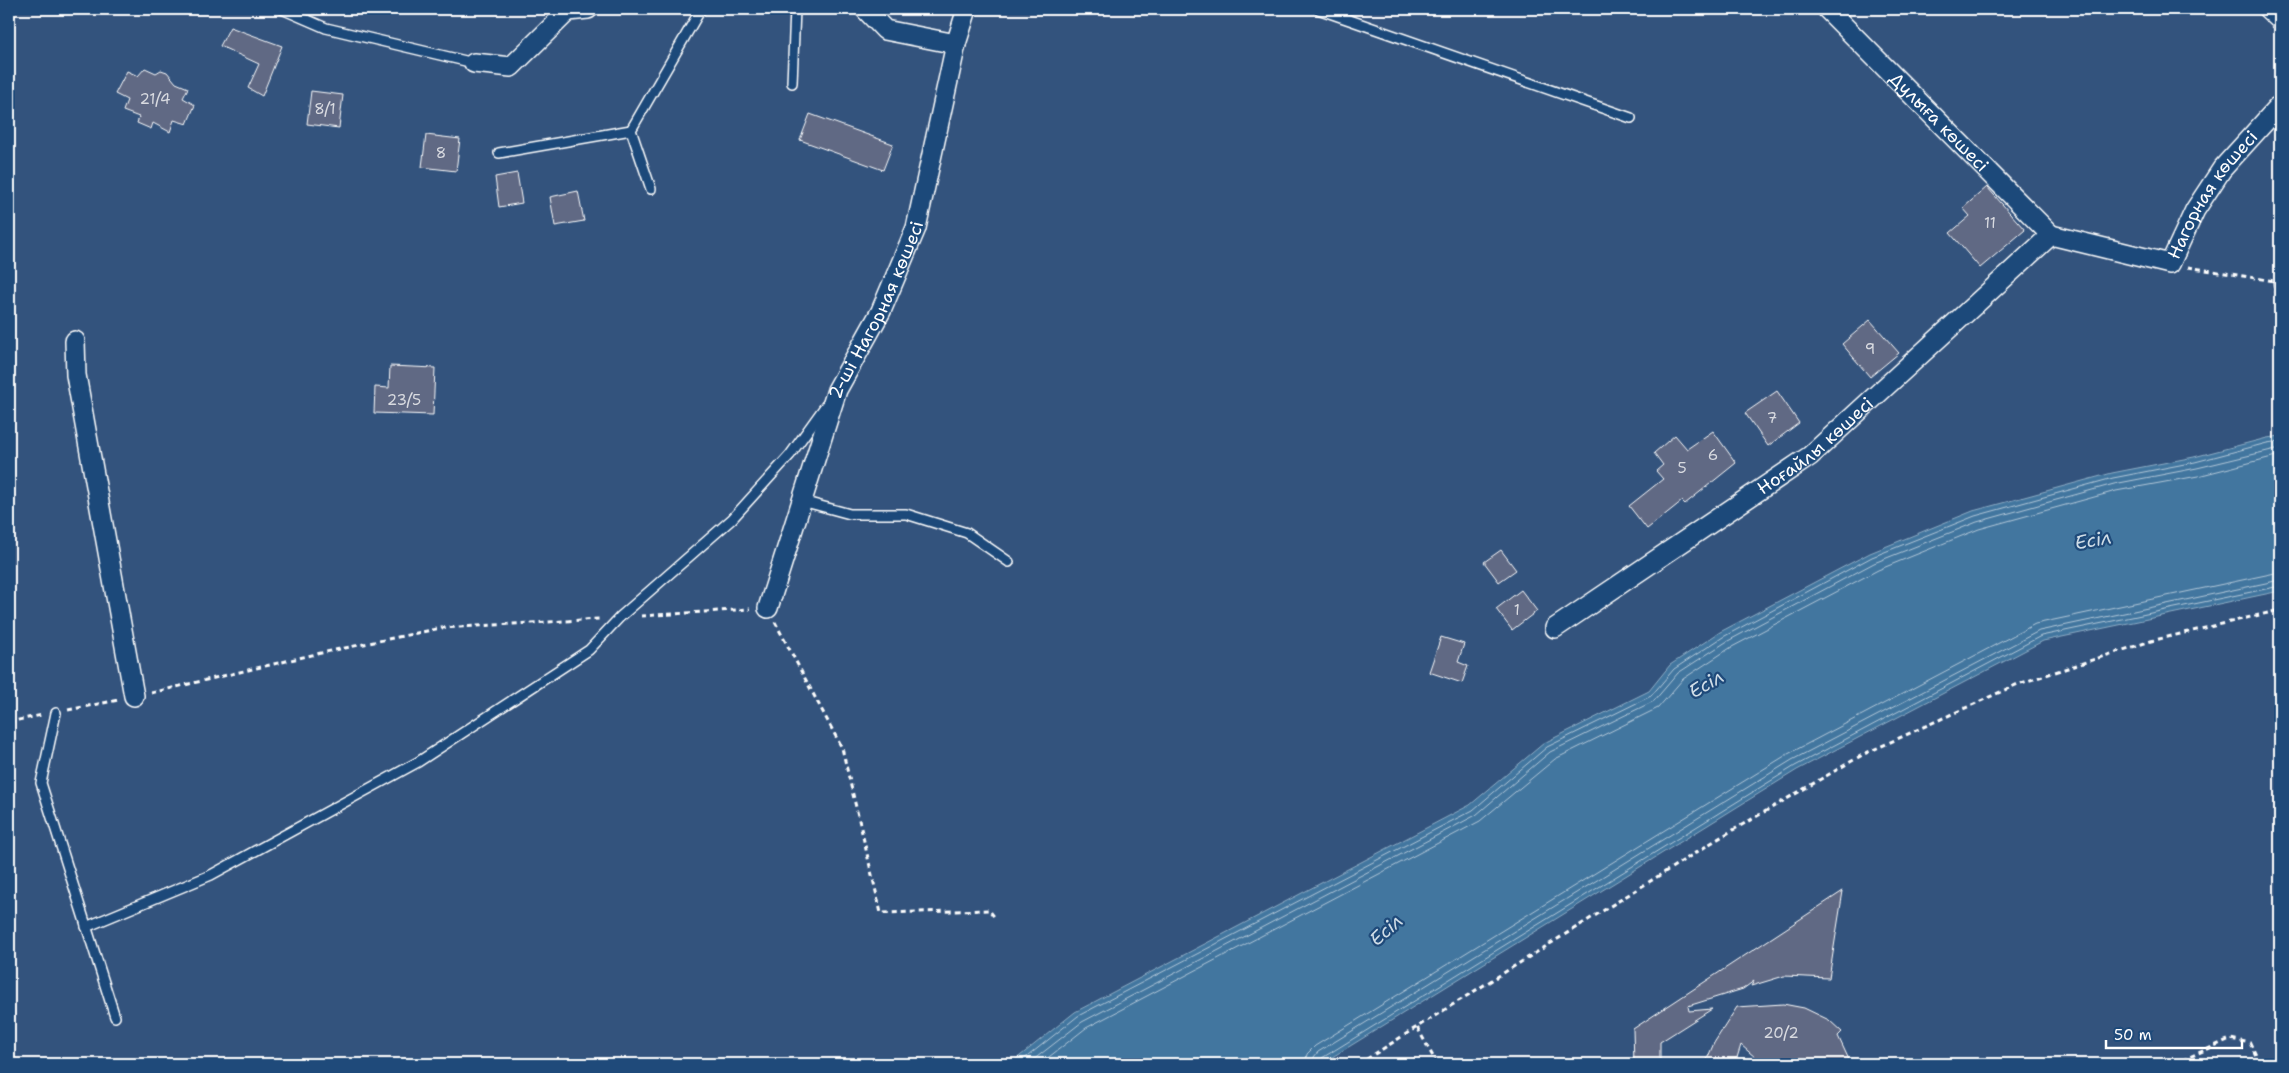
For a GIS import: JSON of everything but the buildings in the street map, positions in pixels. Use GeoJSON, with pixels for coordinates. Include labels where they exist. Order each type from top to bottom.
{"type":"FeatureCollection","features":[{"type":"Feature","properties":{"kind":"street"},"geometry":{"type":"LineString","coordinates":[[474,63],[511,67],[568,10],[588,9]]}},
{"type":"Feature","properties":{"kind":"street"},"geometry":{"type":"LineString","coordinates":[[865,9],[885,30],[956,44]]}},
{"type":"Feature","properties":{"kind":"street","name":"2-ші Нагорная көшесі"},"geometry":{"type":"LineString","coordinates":[[768,608],[837,390],[881,311],[916,228],[956,44],[967,9]]}},
{"type":"Feature","properties":{"kind":"street","name":"Дулыға көшесі"},"geometry":{"type":"LineString","coordinates":[[1827,9],[2051,235]]}},
{"type":"Feature","properties":{"kind":"street"},"geometry":{"type":"LineString","coordinates":[[2268,9],[2280,20]]}},
{"type":"Feature","properties":{"kind":"street","name":"Нагорная көшесі"},"geometry":{"type":"LineString","coordinates":[[2051,235],[2170,264],[2195,210],[2222,169],[2280,105]]}},
{"type":"Feature","properties":{"kind":"street","name":"Ноғайлы көшесі"},"geometry":{"type":"LineString","coordinates":[[1555,628],[1810,456],[2051,235]]}},
{"type":"Feature","properties":{"kind":"street"},"geometry":{"type":"LineString","coordinates":[[75,341],[76,375],[134,696]]}},
{"type":"Feature","properties":{"kind":"lane"},"geometry":{"type":"LineString","coordinates":[[282,9],[326,28],[474,63]]}},
{"type":"Feature","properties":{"kind":"lane"},"geometry":{"type":"LineString","coordinates":[[651,189],[631,130],[701,9]]}},
{"type":"Feature","properties":{"kind":"lane"},"geometry":{"type":"LineString","coordinates":[[792,84],[795,9]]}},
{"type":"Feature","properties":{"kind":"lane"},"geometry":{"type":"LineString","coordinates":[[1318,9],[1631,118]]}},
{"type":"Feature","properties":{"kind":"lane"},"geometry":{"type":"LineString","coordinates":[[499,153],[631,130]]}},
{"type":"Feature","properties":{"kind":"lane"},"geometry":{"type":"LineString","coordinates":[[86,927],[211,876],[418,762],[589,650],[620,617],[732,519],[790,455],[837,390]]}},
{"type":"Feature","properties":{"kind":"lane"},"geometry":{"type":"LineString","coordinates":[[802,501],[850,514],[906,514],[967,533],[1009,562]]}},
{"type":"Feature","properties":{"kind":"lane"},"geometry":{"type":"LineString","coordinates":[[56,712],[41,783],[115,1017]]}},
{"type":"Feature","properties":{"kind":"path"},"geometry":{"type":"LineString","coordinates":[[2170,264],[2280,282]]}},
{"type":"Feature","properties":{"kind":"path"},"geometry":{"type":"LineString","coordinates":[[2274,282],[2280,337]]}},
{"type":"Feature","properties":{"kind":"path"},"geometry":{"type":"LineString","coordinates":[[9,722],[440,628],[768,608],[842,748],[881,913],[989,910],[996,918]]}},
{"type":"Feature","properties":{"kind":"path"},"geometry":{"type":"LineString","coordinates":[[1359,1064],[1716,840],[1864,754],[2018,684],[2151,641],[2280,610]]}},
{"type":"Feature","properties":{"kind":"path"},"geometry":{"type":"LineString","coordinates":[[1417,1027],[1437,1064]]}},
{"type":"Feature","properties":{"kind":"path"},"geometry":{"type":"LineString","coordinates":[[2174,1064],[2230,1039],[2250,1043],[2260,1064]]}},
{"type":"Feature","properties":{"kind":"water","name":"Есіл"},"geometry":{"type":"Polygon","coordinates":[[[2280,436],[2280,591],[2043,641],[1797,770],[1321,1064],[1010,1064],[1075,1012],[1470,805],[1544,743],[1649,691],[1670,665],[1720,632],[1870,553],[1973,511],[2112,473],[2194,457],[2280,436]]]}}]}
